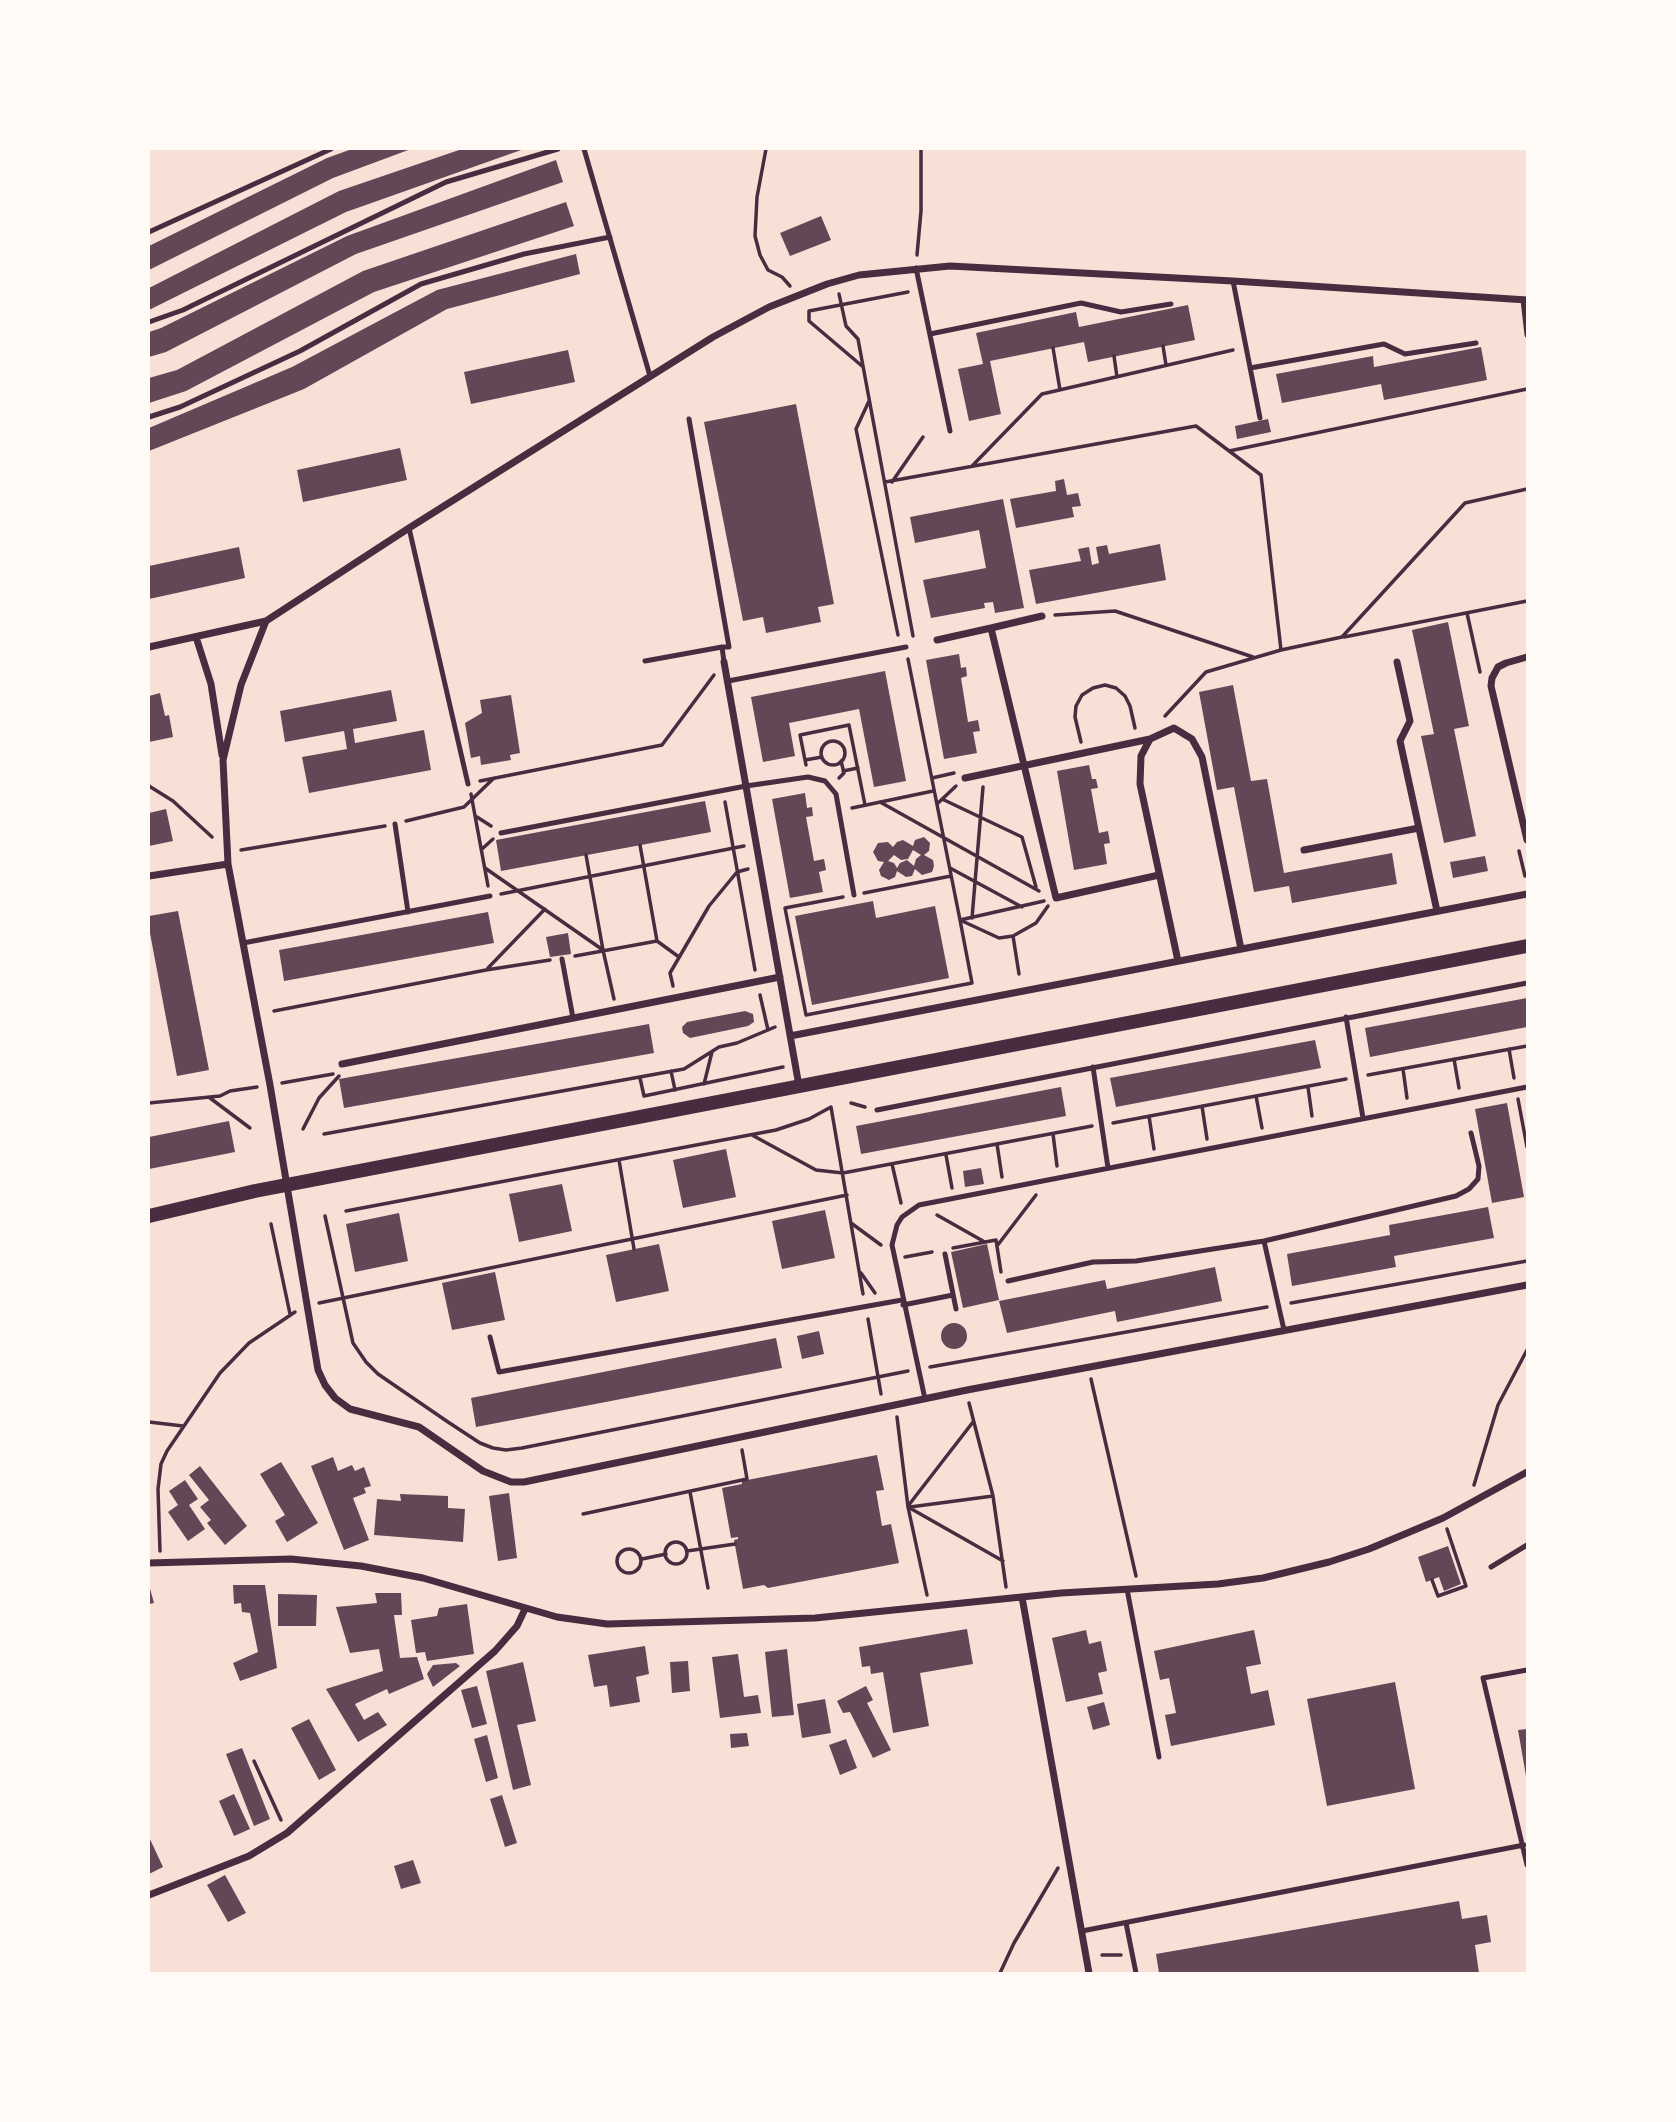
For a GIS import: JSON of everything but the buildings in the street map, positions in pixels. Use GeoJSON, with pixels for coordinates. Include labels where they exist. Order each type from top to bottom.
{"type":"FeatureCollection","features":[{"type":"Feature","properties":{"kind":"main road"},"geometry":{"type":"LineString","coordinates":[[149,1216],[286,1186],[1527,946]]}},
{"type":"Feature","properties":{"kind":"street"},"geometry":{"type":"LineString","coordinates":[[149,647],[266,621],[409,528],[738,323],[799,295],[859,275],[916,268],[963,267],[1525,300]]}},
{"type":"Feature","properties":{"kind":"street"},"geometry":{"type":"LineString","coordinates":[[937,640],[1042,617]]}},
{"type":"Feature","properties":{"kind":"street"},"geometry":{"type":"LineString","coordinates":[[223,760],[241,685],[266,621]]}},
{"type":"Feature","properties":{"kind":"street"},"geometry":{"type":"LineString","coordinates":[[991,628],[1056,898],[1159,875]]}},
{"type":"Feature","properties":{"kind":"street"},"geometry":{"type":"LineString","coordinates":[[195,637],[211,684],[223,760],[228,864],[270,1085],[318,1370],[335,1398],[350,1409],[419,1427],[483,1471],[511,1482],[540,1479],[967,1390],[1527,1285]]}},
{"type":"Feature","properties":{"kind":"street"},"geometry":{"type":"LineString","coordinates":[[1527,657],[1498,667],[1491,685],[1527,840]]}},
{"type":"Feature","properties":{"kind":"street"},"geometry":{"type":"LineString","coordinates":[[724,662],[799,1087]]}},
{"type":"Feature","properties":{"kind":"street"},"geometry":{"type":"LineString","coordinates":[[1397,662],[1410,721],[1400,741],[1437,911]]}},
{"type":"Feature","properties":{"kind":"street"},"geometry":{"type":"LineString","coordinates":[[965,775],[985,774],[1150,738],[1174,728],[1192,738],[1202,757],[1241,949]]}},
{"type":"Feature","properties":{"kind":"street"},"geometry":{"type":"LineString","coordinates":[[1150,738],[1141,756],[1140,784],[1178,961]]}},
{"type":"Feature","properties":{"kind":"street"},"geometry":{"type":"LineString","coordinates":[[1304,850],[1419,828]]}},
{"type":"Feature","properties":{"kind":"street"},"geometry":{"type":"LineString","coordinates":[[149,876],[228,864]]}},
{"type":"Feature","properties":{"kind":"street"},"geometry":{"type":"LineString","coordinates":[[790,1036],[1527,894]]}},
{"type":"Feature","properties":{"kind":"street"},"geometry":{"type":"LineString","coordinates":[[342,1064],[780,977]]}},
{"type":"Feature","properties":{"kind":"street"},"geometry":{"type":"LineString","coordinates":[[149,1563],[291,1559],[361,1566],[423,1578],[557,1617],[607,1623],[815,1618],[1022,1597],[1217,1584],[1292,1572],[1369,1549],[1443,1518],[1527,1472]]}},
{"type":"Feature","properties":{"kind":"street"},"geometry":{"type":"LineString","coordinates":[[1022,1597],[1089,1973]]}},
{"type":"Feature","properties":{"kind":"street"},"geometry":{"type":"LineString","coordinates":[[149,1895],[249,1856],[287,1833],[495,1651],[517,1626],[525,1609]]}},
{"type":"Feature","properties":{"kind":"lane"},"geometry":{"type":"LineString","coordinates":[[149,232],[331,149]]}},
{"type":"Feature","properties":{"kind":"lane"},"geometry":{"type":"LineString","coordinates":[[149,322],[183,310],[446,182],[558,149]]}},
{"type":"Feature","properties":{"kind":"lane"},"geometry":{"type":"LineString","coordinates":[[584,149],[650,376]]}},
{"type":"Feature","properties":{"kind":"lane"},"geometry":{"type":"LineString","coordinates":[[149,417],[180,407],[300,351],[421,284],[524,254],[610,237]]}},
{"type":"Feature","properties":{"kind":"lane"},"geometry":{"type":"LineString","coordinates":[[916,268],[950,431]]}},
{"type":"Feature","properties":{"kind":"lane"},"geometry":{"type":"LineString","coordinates":[[1233,281],[1260,418]]}},
{"type":"Feature","properties":{"kind":"lane"},"geometry":{"type":"LineString","coordinates":[[1525,300],[1527,335]]}},
{"type":"Feature","properties":{"kind":"lane"},"geometry":{"type":"LineString","coordinates":[[930,334],[1081,303],[1121,312],[1171,304]]}},
{"type":"Feature","properties":{"kind":"lane"},"geometry":{"type":"LineString","coordinates":[[1250,368],[1384,344],[1405,354],[1476,342]]}},
{"type":"Feature","properties":{"kind":"lane"},"geometry":{"type":"LineString","coordinates":[[645,661],[729,647],[689,419]]}},
{"type":"Feature","properties":{"kind":"lane"},"geometry":{"type":"LineString","coordinates":[[409,528],[468,784]]}},
{"type":"Feature","properties":{"kind":"lane"},"geometry":{"type":"LineString","coordinates":[[722,647],[724,662]]}},
{"type":"Feature","properties":{"kind":"lane"},"geometry":{"type":"LineString","coordinates":[[728,681],[903,647]]}},
{"type":"Feature","properties":{"kind":"lane"},"geometry":{"type":"LineString","coordinates":[[501,833],[746,786],[808,777],[825,781],[836,794],[854,895]]}},
{"type":"Feature","properties":{"kind":"lane"},"geometry":{"type":"LineString","coordinates":[[395,824],[408,912]]}},
{"type":"Feature","properties":{"kind":"lane"},"geometry":{"type":"LineString","coordinates":[[243,943],[490,896]]}},
{"type":"Feature","properties":{"kind":"lane"},"geometry":{"type":"LineString","coordinates":[[562,959],[573,1018]]}},
{"type":"Feature","properties":{"kind":"lane"},"geometry":{"type":"LineString","coordinates":[[877,1110],[1527,983]]}},
{"type":"Feature","properties":{"kind":"lane"},"geometry":{"type":"LineString","coordinates":[[1346,1017],[1363,1118]]}},
{"type":"Feature","properties":{"kind":"lane"},"geometry":{"type":"LineString","coordinates":[[1093,1068],[1108,1168]]}},
{"type":"Feature","properties":{"kind":"lane"},"geometry":{"type":"LineString","coordinates":[[925,1399],[903,1303],[894,1236],[903,1215],[919,1205],[1527,1087]]}},
{"type":"Feature","properties":{"kind":"lane"},"geometry":{"type":"LineString","coordinates":[[1008,1280],[1093,1262],[1136,1261],[1264,1241],[1456,1196],[1478,1180],[1479,1166],[1471,1133]]}},
{"type":"Feature","properties":{"kind":"lane"},"geometry":{"type":"LineString","coordinates":[[1264,1241],[1284,1330]]}},
{"type":"Feature","properties":{"kind":"lane"},"geometry":{"type":"LineString","coordinates":[[945,1252],[956,1309]]}},
{"type":"Feature","properties":{"kind":"lane"},"geometry":{"type":"LineString","coordinates":[[490,1337],[499,1372],[883,1304],[953,1295]]}},
{"type":"Feature","properties":{"kind":"lane"},"geometry":{"type":"LineString","coordinates":[[1491,1567],[1527,1545]]}},
{"type":"Feature","properties":{"kind":"lane"},"geometry":{"type":"LineString","coordinates":[[1126,1590],[1159,1757]]}},
{"type":"Feature","properties":{"kind":"lane"},"geometry":{"type":"LineString","coordinates":[[1527,1670],[1483,1678],[1527,1865]]}},
{"type":"Feature","properties":{"kind":"lane"},"geometry":{"type":"LineString","coordinates":[[1082,1931],[1524,1845]]}},
{"type":"Feature","properties":{"kind":"lane"},"geometry":{"type":"LineString","coordinates":[[1126,1923],[1136,1973]]}},
{"type":"Feature","properties":{"kind":"path"},"geometry":{"type":"LineString","coordinates":[[766,149],[757,197],[755,236],[768,270],[782,277],[799,295]]}},
{"type":"Feature","properties":{"kind":"path"},"geometry":{"type":"LineString","coordinates":[[916,268],[921,211],[921,149]]}},
{"type":"Feature","properties":{"kind":"path"},"geometry":{"type":"LineString","coordinates":[[836,281],[846,326],[858,339],[915,644],[903,647]]}},
{"type":"Feature","properties":{"kind":"path"},"geometry":{"type":"LineString","coordinates":[[864,367],[809,321],[809,311],[920,290]]}},
{"type":"Feature","properties":{"kind":"path"},"geometry":{"type":"LineString","coordinates":[[1163,346],[1166,366]]}},
{"type":"Feature","properties":{"kind":"path"},"geometry":{"type":"LineString","coordinates":[[971,467],[1042,394],[1246,347]]}},
{"type":"Feature","properties":{"kind":"path"},"geometry":{"type":"LineString","coordinates":[[1053,348],[1060,390]]}},
{"type":"Feature","properties":{"kind":"path"},"geometry":{"type":"LineString","coordinates":[[1114,356],[1117,377]]}},
{"type":"Feature","properties":{"kind":"path"},"geometry":{"type":"LineString","coordinates":[[1229,451],[1527,389]]}},
{"type":"Feature","properties":{"kind":"path"},"geometry":{"type":"LineString","coordinates":[[785,908],[806,1015],[972,983],[932,778],[856,429],[870,400]]}},
{"type":"Feature","properties":{"kind":"path"},"geometry":{"type":"LineString","coordinates":[[885,482],[1196,426],[1261,475],[1281,650]]}},
{"type":"Feature","properties":{"kind":"path"},"geometry":{"type":"LineString","coordinates":[[892,482],[923,437]]}},
{"type":"Feature","properties":{"kind":"path"},"geometry":{"type":"LineString","coordinates":[[1342,637],[1465,503],[1527,489]]}},
{"type":"Feature","properties":{"kind":"path"},"geometry":{"type":"LineString","coordinates":[[1160,720],[1206,672],[1281,650],[1527,601]]}},
{"type":"Feature","properties":{"kind":"path"},"geometry":{"type":"LineString","coordinates":[[1042,617],[1115,611],[1255,657]]}},
{"type":"Feature","properties":{"kind":"path"},"geometry":{"type":"LineString","coordinates":[[240,850],[395,824],[464,807],[495,777],[662,745],[714,674],[728,681]]}},
{"type":"Feature","properties":{"kind":"path"},"geometry":{"type":"LineString","coordinates":[[1082,746],[1075,717],[1076,706],[1082,695],[1105,685],[1116,688],[1125,696],[1136,734]]}},
{"type":"Feature","properties":{"kind":"path"},"geometry":{"type":"LineString","coordinates":[[808,777],[800,735],[849,725],[865,805]]}},
{"type":"Feature","properties":{"kind":"path"},"geometry":{"type":"LineString","coordinates":[[822,757],[823,747],[833,741],[840,744],[844,750],[841,761],[843,771]]}},
{"type":"Feature","properties":{"kind":"path"},"geometry":{"type":"LineString","coordinates":[[805,760],[822,757]]}},
{"type":"Feature","properties":{"kind":"path"},"geometry":{"type":"LineString","coordinates":[[822,757],[831,765],[841,761]]}},
{"type":"Feature","properties":{"kind":"path"},"geometry":{"type":"LineString","coordinates":[[831,787],[843,771],[858,768]]}},
{"type":"Feature","properties":{"kind":"path"},"geometry":{"type":"LineString","coordinates":[[972,918],[985,774]]}},
{"type":"Feature","properties":{"kind":"path"},"geometry":{"type":"LineString","coordinates":[[932,778],[965,775]]}},
{"type":"Feature","properties":{"kind":"path"},"geometry":{"type":"LineString","coordinates":[[468,784],[490,896],[757,844]]}},
{"type":"Feature","properties":{"kind":"path"},"geometry":{"type":"LineString","coordinates":[[149,786],[173,801],[212,837]]}},
{"type":"Feature","properties":{"kind":"path"},"geometry":{"type":"LineString","coordinates":[[723,791],[768,1030]]}},
{"type":"Feature","properties":{"kind":"path"},"geometry":{"type":"LineString","coordinates":[[839,811],[934,791]]}},
{"type":"Feature","properties":{"kind":"path"},"geometry":{"type":"LineString","coordinates":[[880,802],[1036,887],[1022,837],[942,799]]}},
{"type":"Feature","properties":{"kind":"path"},"geometry":{"type":"LineString","coordinates":[[476,817],[501,833]]}},
{"type":"Feature","properties":{"kind":"path"},"geometry":{"type":"LineString","coordinates":[[640,845],[657,941],[678,957]]}},
{"type":"Feature","properties":{"kind":"path"},"geometry":{"type":"LineString","coordinates":[[586,855],[616,1009]]}},
{"type":"Feature","properties":{"kind":"path"},"geometry":{"type":"LineString","coordinates":[[675,997],[670,973],[709,906],[737,872],[761,866]]}},
{"type":"Feature","properties":{"kind":"path"},"geometry":{"type":"LineString","coordinates":[[950,868],[1022,906]]}},
{"type":"Feature","properties":{"kind":"path"},"geometry":{"type":"LineString","coordinates":[[485,869],[603,950]]}},
{"type":"Feature","properties":{"kind":"path"},"geometry":{"type":"LineString","coordinates":[[1048,900],[1048,907],[1036,923],[1013,936],[999,938],[960,920],[972,918],[1048,900]]}},
{"type":"Feature","properties":{"kind":"path"},"geometry":{"type":"LineString","coordinates":[[486,970],[545,909]]}},
{"type":"Feature","properties":{"kind":"path"},"geometry":{"type":"LineString","coordinates":[[1013,936],[1019,974]]}},
{"type":"Feature","properties":{"kind":"path"},"geometry":{"type":"LineString","coordinates":[[274,1011],[486,970],[657,941]]}},
{"type":"Feature","properties":{"kind":"path"},"geometry":{"type":"LineString","coordinates":[[324,1134],[684,1069],[712,1051],[780,1025]]}},
{"type":"Feature","properties":{"kind":"path"},"geometry":{"type":"LineString","coordinates":[[751,1135],[816,1170],[843,1173],[1527,1046]]}},
{"type":"Feature","properties":{"kind":"path"},"geometry":{"type":"LineString","coordinates":[[704,1084],[712,1051]]}},
{"type":"Feature","properties":{"kind":"path"},"geometry":{"type":"LineString","coordinates":[[1454,1059],[1461,1100]]}},
{"type":"Feature","properties":{"kind":"path"},"geometry":{"type":"LineString","coordinates":[[640,1078],[644,1096],[796,1065]]}},
{"type":"Feature","properties":{"kind":"path"},"geometry":{"type":"LineString","coordinates":[[1403,1069],[1409,1110]]}},
{"type":"Feature","properties":{"kind":"path"},"geometry":{"type":"LineString","coordinates":[[671,1071],[675,1090]]}},
{"type":"Feature","properties":{"kind":"path"},"geometry":{"type":"LineString","coordinates":[[149,1103],[208,1097],[343,1072],[319,1098],[303,1129]]}},
{"type":"Feature","properties":{"kind":"path"},"geometry":{"type":"LineString","coordinates":[[1308,1087],[1314,1127]]}},
{"type":"Feature","properties":{"kind":"path"},"geometry":{"type":"LineString","coordinates":[[1256,1096],[1264,1137]]}},
{"type":"Feature","properties":{"kind":"path"},"geometry":{"type":"LineString","coordinates":[[208,1097],[250,1128]]}},
{"type":"Feature","properties":{"kind":"path"},"geometry":{"type":"LineString","coordinates":[[1202,1106],[1208,1148]]}},
{"type":"Feature","properties":{"kind":"path"},"geometry":{"type":"LineString","coordinates":[[346,1212],[751,1135],[809,1119],[831,1107],[884,1407]]}},
{"type":"Feature","properties":{"kind":"path"},"geometry":{"type":"LineString","coordinates":[[1149,1116],[1155,1158]]}},
{"type":"Feature","properties":{"kind":"path"},"geometry":{"type":"LineString","coordinates":[[1052,1134],[1059,1177]]}},
{"type":"Feature","properties":{"kind":"path"},"geometry":{"type":"LineString","coordinates":[[996,1144],[1004,1188]]}},
{"type":"Feature","properties":{"kind":"path"},"geometry":{"type":"LineString","coordinates":[[946,1154],[954,1197]]}},
{"type":"Feature","properties":{"kind":"path"},"geometry":{"type":"LineString","coordinates":[[619,1160],[635,1249]]}},
{"type":"Feature","properties":{"kind":"path"},"geometry":{"type":"LineString","coordinates":[[892,1164],[903,1215]]}},
{"type":"Feature","properties":{"kind":"path"},"geometry":{"type":"LineString","coordinates":[[997,1245],[1049,1179]]}},
{"type":"Feature","properties":{"kind":"path"},"geometry":{"type":"LineString","coordinates":[[160,1563],[158,1489],[162,1464],[183,1426],[220,1373],[249,1343],[290,1314],[307,1305],[847,1195]]}},
{"type":"Feature","properties":{"kind":"path"},"geometry":{"type":"LineString","coordinates":[[919,1205],[984,1242]]}},
{"type":"Feature","properties":{"kind":"path"},"geometry":{"type":"LineString","coordinates":[[325,1216],[352,1343],[378,1374],[480,1443],[506,1450],[878,1376],[1527,1261]]}},
{"type":"Feature","properties":{"kind":"path"},"geometry":{"type":"LineString","coordinates":[[851,1223],[895,1257],[933,1252]]}},
{"type":"Feature","properties":{"kind":"path"},"geometry":{"type":"LineString","coordinates":[[271,1224],[290,1314]]}},
{"type":"Feature","properties":{"kind":"path"},"geometry":{"type":"LineString","coordinates":[[945,1252],[996,1240],[1003,1282],[1008,1280]]}},
{"type":"Feature","properties":{"kind":"path"},"geometry":{"type":"LineString","coordinates":[[859,1272],[883,1304]]}},
{"type":"Feature","properties":{"kind":"path"},"geometry":{"type":"LineString","coordinates":[[1469,1504],[1498,1405],[1527,1350]]}},
{"type":"Feature","properties":{"kind":"path"},"geometry":{"type":"LineString","coordinates":[[1088,1367],[1138,1589]]}},
{"type":"Feature","properties":{"kind":"path"},"geometry":{"type":"LineString","coordinates":[[967,1390],[993,1496],[1007,1599]]}},
{"type":"Feature","properties":{"kind":"path"},"geometry":{"type":"LineString","coordinates":[[895,1405],[908,1507],[929,1608]]}},
{"type":"Feature","properties":{"kind":"path"},"geometry":{"type":"LineString","coordinates":[[149,1422],[183,1426]]}},
{"type":"Feature","properties":{"kind":"path"},"geometry":{"type":"LineString","coordinates":[[908,1507],[973,1422]]}},
{"type":"Feature","properties":{"kind":"path"},"geometry":{"type":"LineString","coordinates":[[1102,1429],[1108,1428]]}},
{"type":"Feature","properties":{"kind":"path"},"geometry":{"type":"LineString","coordinates":[[583,1514],[747,1479],[739,1437]]}},
{"type":"Feature","properties":{"kind":"path"},"geometry":{"type":"LineString","coordinates":[[690,1492],[708,1588]]}},
{"type":"Feature","properties":{"kind":"path"},"geometry":{"type":"LineString","coordinates":[[908,1507],[993,1496]]}},
{"type":"Feature","properties":{"kind":"path"},"geometry":{"type":"LineString","coordinates":[[908,1507],[1003,1561]]}},
{"type":"Feature","properties":{"kind":"path"},"geometry":{"type":"LineString","coordinates":[[1432,1580],[1438,1596],[1466,1586],[1443,1518]]}},
{"type":"Feature","properties":{"kind":"path"},"geometry":{"type":"LineString","coordinates":[[673,1543],[680,1543],[687,1551],[686,1558],[678,1564],[671,1563],[666,1554],[667,1548],[673,1543]]}},
{"type":"Feature","properties":{"kind":"path"},"geometry":{"type":"LineString","coordinates":[[687,1551],[735,1544]]}},
{"type":"Feature","properties":{"kind":"path"},"geometry":{"type":"LineString","coordinates":[[627,1548],[638,1552],[642,1559],[640,1567],[634,1572],[621,1570],[617,1563],[618,1555],[627,1548]]}},
{"type":"Feature","properties":{"kind":"path"},"geometry":{"type":"LineString","coordinates":[[642,1559],[666,1554]]}},
{"type":"Feature","properties":{"kind":"path"},"geometry":{"type":"LineString","coordinates":[[254,1761],[287,1833]]}},
{"type":"Feature","properties":{"kind":"path"},"geometry":{"type":"LineString","coordinates":[[1000,1973],[1014,1943],[1068,1851]]}},
{"type":"Feature","properties":{"kind":"path"},"geometry":{"type":"LineString","coordinates":[[1102,1955],[1126,1954]]}}]}
